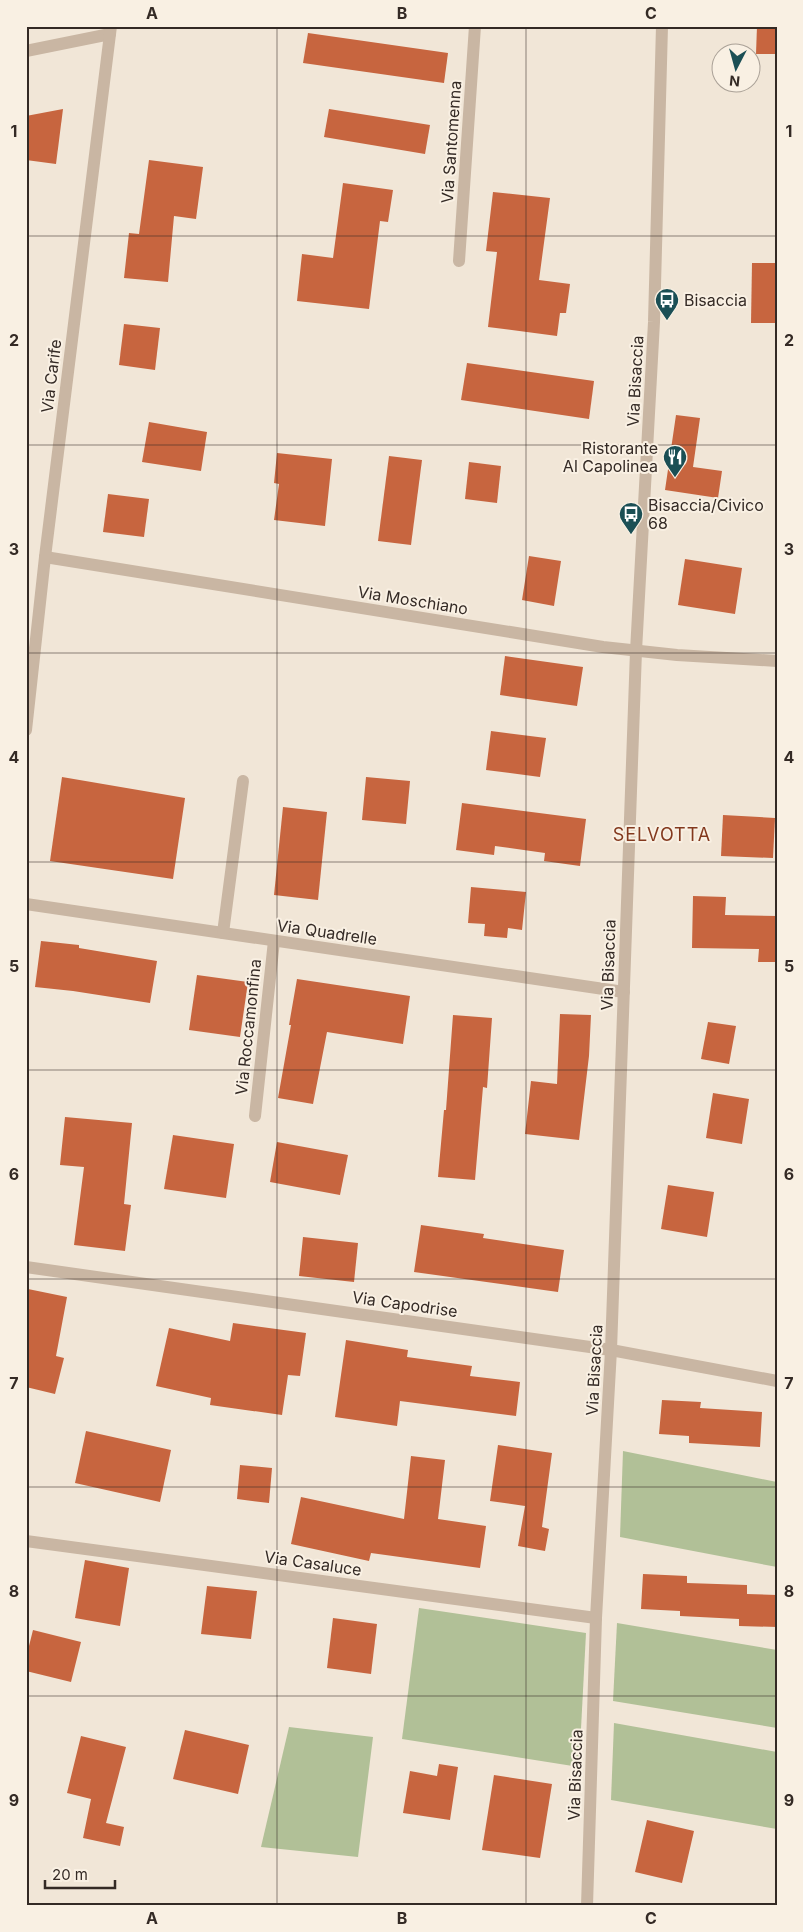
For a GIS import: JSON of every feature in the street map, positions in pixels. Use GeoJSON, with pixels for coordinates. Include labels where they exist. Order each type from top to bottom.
{"type":"FeatureCollection","features":[{"type":"Feature","properties":{"kind":"street","name":"Via Santomenna"},"geometry":{"type":"LineString","coordinates":[[459,261],[475,26]]}},
{"type":"Feature","properties":{"kind":"street","name":"Via Bisaccia"},"geometry":{"type":"LineString","coordinates":[[587,1906],[596,1618],[612,1350],[636,651],[654,322],[662,26]]}},
{"type":"Feature","properties":{"kind":"street"},"geometry":{"type":"LineString","coordinates":[[26,51],[110,30]]}},
{"type":"Feature","properties":{"kind":"street","name":"Via Carife"},"geometry":{"type":"LineString","coordinates":[[26,730],[45,557],[110,30]]}},
{"type":"Feature","properties":{"kind":"street","name":"Via Moschiano"},"geometry":{"type":"LineString","coordinates":[[45,557],[636,651],[777,661]]}},
{"type":"Feature","properties":{"kind":"street"},"geometry":{"type":"LineString","coordinates":[[26,601],[40,602]]}},
{"type":"Feature","properties":{"kind":"street"},"geometry":{"type":"LineString","coordinates":[[222,933],[243,781]]}},
{"type":"Feature","properties":{"kind":"street","name":"Via Quadrelle"},"geometry":{"type":"LineString","coordinates":[[26,904],[624,992]]}},
{"type":"Feature","properties":{"kind":"street","name":"Via Roccamonfina"},"geometry":{"type":"LineString","coordinates":[[255,1116],[274,941]]}},
{"type":"Feature","properties":{"kind":"street","name":"Via Capodrise"},"geometry":{"type":"LineString","coordinates":[[26,1267],[612,1350],[777,1381]]}},
{"type":"Feature","properties":{"kind":"street","name":"Via Casaluce"},"geometry":{"type":"LineString","coordinates":[[26,1541],[596,1618]]}},
{"type":"Feature","properties":{"kind":"green space"},"geometry":{"type":"Polygon","coordinates":[[[623,1451],[777,1482],[777,1567],[620,1537],[623,1451]]]}},
{"type":"Feature","properties":{"kind":"green space"},"geometry":{"type":"Polygon","coordinates":[[[419,1608],[586,1633],[579,1767],[402,1739],[419,1608]]]}},
{"type":"Feature","properties":{"kind":"green space"},"geometry":{"type":"Polygon","coordinates":[[[617,1623],[777,1650],[777,1728],[613,1701],[617,1623]]]}},
{"type":"Feature","properties":{"kind":"green space"},"geometry":{"type":"Polygon","coordinates":[[[614,1723],[777,1752],[777,1829],[611,1800],[614,1723]]]}},
{"type":"Feature","properties":{"kind":"green space"},"geometry":{"type":"Polygon","coordinates":[[[289,1727],[373,1737],[358,1857],[261,1847],[289,1727]]]}},
{"type":"Feature","properties":{"kind":"building"},"geometry":{"type":"Polygon","coordinates":[[[757,26],[777,26],[777,54],[760,54],[760,42],[756,42],[757,26]]]}},
{"type":"Feature","properties":{"kind":"building"},"geometry":{"type":"Polygon","coordinates":[[[308,33],[448,53],[444,83],[303,63],[308,33]]]}},
{"type":"Feature","properties":{"kind":"building"},"geometry":{"type":"Polygon","coordinates":[[[63,109],[56,164],[26,160],[26,116],[63,109]]]}},
{"type":"Feature","properties":{"kind":"building"},"geometry":{"type":"Polygon","coordinates":[[[329,109],[430,125],[425,154],[324,137],[329,109]]]}},
{"type":"Feature","properties":{"kind":"building"},"geometry":{"type":"Polygon","coordinates":[[[149,160],[203,167],[196,219],[174,216],[168,282],[124,278],[129,233],[139,234],[149,160]]]}},
{"type":"Feature","properties":{"kind":"building"},"geometry":{"type":"Polygon","coordinates":[[[343,183],[393,190],[388,222],[380,221],[369,309],[297,301],[302,254],[333,258],[343,183]]]}},
{"type":"Feature","properties":{"kind":"building"},"geometry":{"type":"Polygon","coordinates":[[[493,192],[550,198],[539,280],[570,284],[566,313],[560,313],[557,336],[488,327],[497,252],[486,251],[493,192]]]}},
{"type":"Feature","properties":{"kind":"building"},"geometry":{"type":"Polygon","coordinates":[[[752,263],[777,263],[777,323],[751,323],[752,263]]]}},
{"type":"Feature","properties":{"kind":"building"},"geometry":{"type":"Polygon","coordinates":[[[124,324],[160,328],[155,370],[119,365],[124,324]]]}},
{"type":"Feature","properties":{"kind":"building"},"geometry":{"type":"Polygon","coordinates":[[[467,363],[594,381],[589,419],[461,400],[467,363]]]}},
{"type":"Feature","properties":{"kind":"building"},"geometry":{"type":"Polygon","coordinates":[[[676,415],[700,418],[693,467],[722,471],[718,498],[665,490],[676,415]]]}},
{"type":"Feature","properties":{"kind":"building"},"geometry":{"type":"Polygon","coordinates":[[[149,422],[207,432],[201,471],[142,462],[149,422]]]}},
{"type":"Feature","properties":{"kind":"building"},"geometry":{"type":"Polygon","coordinates":[[[277,453],[332,459],[325,526],[274,520],[279,484],[274,483],[277,453]]]}},
{"type":"Feature","properties":{"kind":"building"},"geometry":{"type":"Polygon","coordinates":[[[389,456],[422,460],[411,545],[378,541],[389,456]]]}},
{"type":"Feature","properties":{"kind":"building"},"geometry":{"type":"Polygon","coordinates":[[[469,462],[501,466],[497,503],[465,499],[469,462]]]}},
{"type":"Feature","properties":{"kind":"building"},"geometry":{"type":"Polygon","coordinates":[[[108,494],[149,499],[144,537],[103,532],[108,494]]]}},
{"type":"Feature","properties":{"kind":"building"},"geometry":{"type":"Polygon","coordinates":[[[529,556],[561,561],[554,606],[522,600],[529,556]]]}},
{"type":"Feature","properties":{"kind":"building"},"geometry":{"type":"Polygon","coordinates":[[[685,559],[742,568],[735,614],[678,605],[685,559]]]}},
{"type":"Feature","properties":{"kind":"building"},"geometry":{"type":"Polygon","coordinates":[[[505,656],[583,667],[577,706],[500,695],[505,656]]]}},
{"type":"Feature","properties":{"kind":"building"},"geometry":{"type":"Polygon","coordinates":[[[491,731],[546,738],[540,777],[486,770],[491,731]]]}},
{"type":"Feature","properties":{"kind":"building"},"geometry":{"type":"Polygon","coordinates":[[[62,777],[185,798],[173,879],[50,861],[62,777]]]}},
{"type":"Feature","properties":{"kind":"building"},"geometry":{"type":"Polygon","coordinates":[[[366,777],[410,781],[406,824],[362,820],[366,777]]]}},
{"type":"Feature","properties":{"kind":"building"},"geometry":{"type":"Polygon","coordinates":[[[462,803],[586,819],[580,866],[544,861],[545,853],[495,846],[494,855],[456,850],[462,803]]]}},
{"type":"Feature","properties":{"kind":"building"},"geometry":{"type":"Polygon","coordinates":[[[283,807],[327,812],[318,900],[274,895],[283,807]]]}},
{"type":"Feature","properties":{"kind":"building"},"geometry":{"type":"Polygon","coordinates":[[[723,815],[775,818],[773,858],[721,856],[723,815]]]}},
{"type":"Feature","properties":{"kind":"building"},"geometry":{"type":"Polygon","coordinates":[[[471,887],[526,892],[522,930],[508,928],[507,938],[484,936],[485,924],[468,923],[471,887]]]}},
{"type":"Feature","properties":{"kind":"building"},"geometry":{"type":"Polygon","coordinates":[[[693,896],[726,897],[725,915],[777,916],[777,962],[758,962],[759,949],[692,948],[693,896]]]}},
{"type":"Feature","properties":{"kind":"building"},"geometry":{"type":"Polygon","coordinates":[[[41,941],[79,945],[79,948],[157,961],[150,1003],[35,987],[41,941]]]}},
{"type":"Feature","properties":{"kind":"building"},"geometry":{"type":"Polygon","coordinates":[[[197,975],[248,982],[240,1037],[189,1030],[197,975]]]}},
{"type":"Feature","properties":{"kind":"building"},"geometry":{"type":"Polygon","coordinates":[[[297,979],[410,996],[403,1044],[327,1032],[313,1104],[278,1098],[297,979]]]}},
{"type":"Feature","properties":{"kind":"building"},"geometry":{"type":"Polygon","coordinates":[[[560,1014],[591,1015],[589,1056],[579,1140],[525,1134],[531,1081],[557,1084],[560,1014]]]}},
{"type":"Feature","properties":{"kind":"building"},"geometry":{"type":"Polygon","coordinates":[[[453,1015],[492,1018],[487,1088],[483,1087],[475,1180],[438,1177],[444,1110],[446,1110],[453,1015]]]}},
{"type":"Feature","properties":{"kind":"building"},"geometry":{"type":"Polygon","coordinates":[[[708,1022],[736,1026],[729,1064],[701,1059],[708,1022]]]}},
{"type":"Feature","properties":{"kind":"building"},"geometry":{"type":"Polygon","coordinates":[[[713,1093],[749,1099],[742,1144],[706,1138],[713,1093]]]}},
{"type":"Feature","properties":{"kind":"building"},"geometry":{"type":"Polygon","coordinates":[[[65,1117],[132,1123],[124,1204],[131,1205],[125,1251],[74,1245],[84,1167],[60,1165],[65,1117]]]}},
{"type":"Feature","properties":{"kind":"building"},"geometry":{"type":"Polygon","coordinates":[[[173,1135],[234,1144],[226,1198],[164,1189],[173,1135]]]}},
{"type":"Feature","properties":{"kind":"building"},"geometry":{"type":"Polygon","coordinates":[[[277,1142],[348,1155],[340,1195],[270,1182],[277,1142]]]}},
{"type":"Feature","properties":{"kind":"building"},"geometry":{"type":"Polygon","coordinates":[[[668,1185],[714,1192],[707,1237],[661,1229],[668,1185]]]}},
{"type":"Feature","properties":{"kind":"building"},"geometry":{"type":"Polygon","coordinates":[[[421,1225],[484,1234],[483,1238],[564,1250],[558,1292],[414,1272],[421,1225]]]}},
{"type":"Feature","properties":{"kind":"building"},"geometry":{"type":"Polygon","coordinates":[[[303,1237],[358,1243],[354,1282],[299,1276],[303,1237]]]}},
{"type":"Feature","properties":{"kind":"building"},"geometry":{"type":"Polygon","coordinates":[[[28,1289],[67,1297],[56,1356],[64,1358],[55,1394],[26,1387],[28,1289]]]}},
{"type":"Feature","properties":{"kind":"building"},"geometry":{"type":"Polygon","coordinates":[[[233,1323],[306,1333],[300,1376],[288,1375],[282,1415],[210,1405],[211,1398],[156,1386],[169,1328],[230,1341],[233,1323]]]}},
{"type":"Feature","properties":{"kind":"building"},"geometry":{"type":"Polygon","coordinates":[[[346,1340],[408,1350],[407,1357],[472,1366],[470,1376],[520,1382],[516,1416],[400,1401],[397,1426],[335,1417],[346,1340]]]}},
{"type":"Feature","properties":{"kind":"building"},"geometry":{"type":"Polygon","coordinates":[[[662,1400],[701,1402],[700,1408],[762,1412],[760,1447],[689,1443],[689,1436],[659,1434],[662,1400]]]}},
{"type":"Feature","properties":{"kind":"building"},"geometry":{"type":"Polygon","coordinates":[[[86,1431],[171,1450],[160,1502],[75,1483],[86,1431]]]}},
{"type":"Feature","properties":{"kind":"building"},"geometry":{"type":"Polygon","coordinates":[[[498,1445],[552,1453],[542,1527],[549,1529],[545,1551],[518,1546],[525,1506],[490,1501],[498,1445]]]}},
{"type":"Feature","properties":{"kind":"building"},"geometry":{"type":"Polygon","coordinates":[[[411,1456],[445,1460],[438,1519],[486,1526],[480,1568],[371,1553],[369,1561],[291,1544],[301,1497],[404,1519],[411,1456]]]}},
{"type":"Feature","properties":{"kind":"building"},"geometry":{"type":"Polygon","coordinates":[[[240,1465],[272,1468],[269,1503],[237,1499],[240,1465]]]}},
{"type":"Feature","properties":{"kind":"building"},"geometry":{"type":"Polygon","coordinates":[[[85,1560],[129,1568],[120,1626],[75,1618],[85,1560]]]}},
{"type":"Feature","properties":{"kind":"building"},"geometry":{"type":"Polygon","coordinates":[[[643,1574],[687,1576],[687,1583],[747,1585],[747,1594],[777,1595],[777,1627],[739,1626],[739,1619],[680,1616],[680,1611],[641,1609],[643,1574]]]}},
{"type":"Feature","properties":{"kind":"building"},"geometry":{"type":"Polygon","coordinates":[[[207,1586],[257,1591],[251,1639],[201,1634],[207,1586]]]}},
{"type":"Feature","properties":{"kind":"building"},"geometry":{"type":"Polygon","coordinates":[[[333,1618],[377,1624],[371,1674],[327,1668],[333,1618]]]}},
{"type":"Feature","properties":{"kind":"building"},"geometry":{"type":"Polygon","coordinates":[[[33,1630],[81,1642],[71,1682],[26,1671],[26,1658],[33,1630]]]}},
{"type":"Feature","properties":{"kind":"building"},"geometry":{"type":"Polygon","coordinates":[[[185,1730],[249,1745],[238,1794],[173,1779],[185,1730]]]}},
{"type":"Feature","properties":{"kind":"building"},"geometry":{"type":"Polygon","coordinates":[[[81,1736],[126,1747],[106,1823],[124,1827],[120,1846],[83,1838],[91,1799],[67,1793],[81,1736]]]}},
{"type":"Feature","properties":{"kind":"building"},"geometry":{"type":"Polygon","coordinates":[[[439,1764],[458,1767],[450,1820],[403,1813],[410,1771],[437,1776],[439,1764]]]}},
{"type":"Feature","properties":{"kind":"building"},"geometry":{"type":"Polygon","coordinates":[[[494,1775],[552,1784],[540,1858],[482,1850],[494,1775]]]}},
{"type":"Feature","properties":{"kind":"building"},"geometry":{"type":"Polygon","coordinates":[[[647,1820],[694,1831],[682,1883],[635,1872],[647,1820]]]}},
{"type":"Feature","properties":{"kind":"place","name":"Bisaccia"},"geometry":{"type":"Point","coordinates":[667,321]}},
{"type":"Feature","properties":{"kind":"place","name":"Ristorante Al Capolinea"},"geometry":{"type":"Point","coordinates":[675,478]}},
{"type":"Feature","properties":{"kind":"place","name":"Bisaccia/Civico 68"},"geometry":{"type":"Point","coordinates":[631,535]}},
{"type":"Feature","properties":{"kind":"district","name":"SELVOTTA"},"geometry":{"type":"Point","coordinates":[662,834]}}]}
